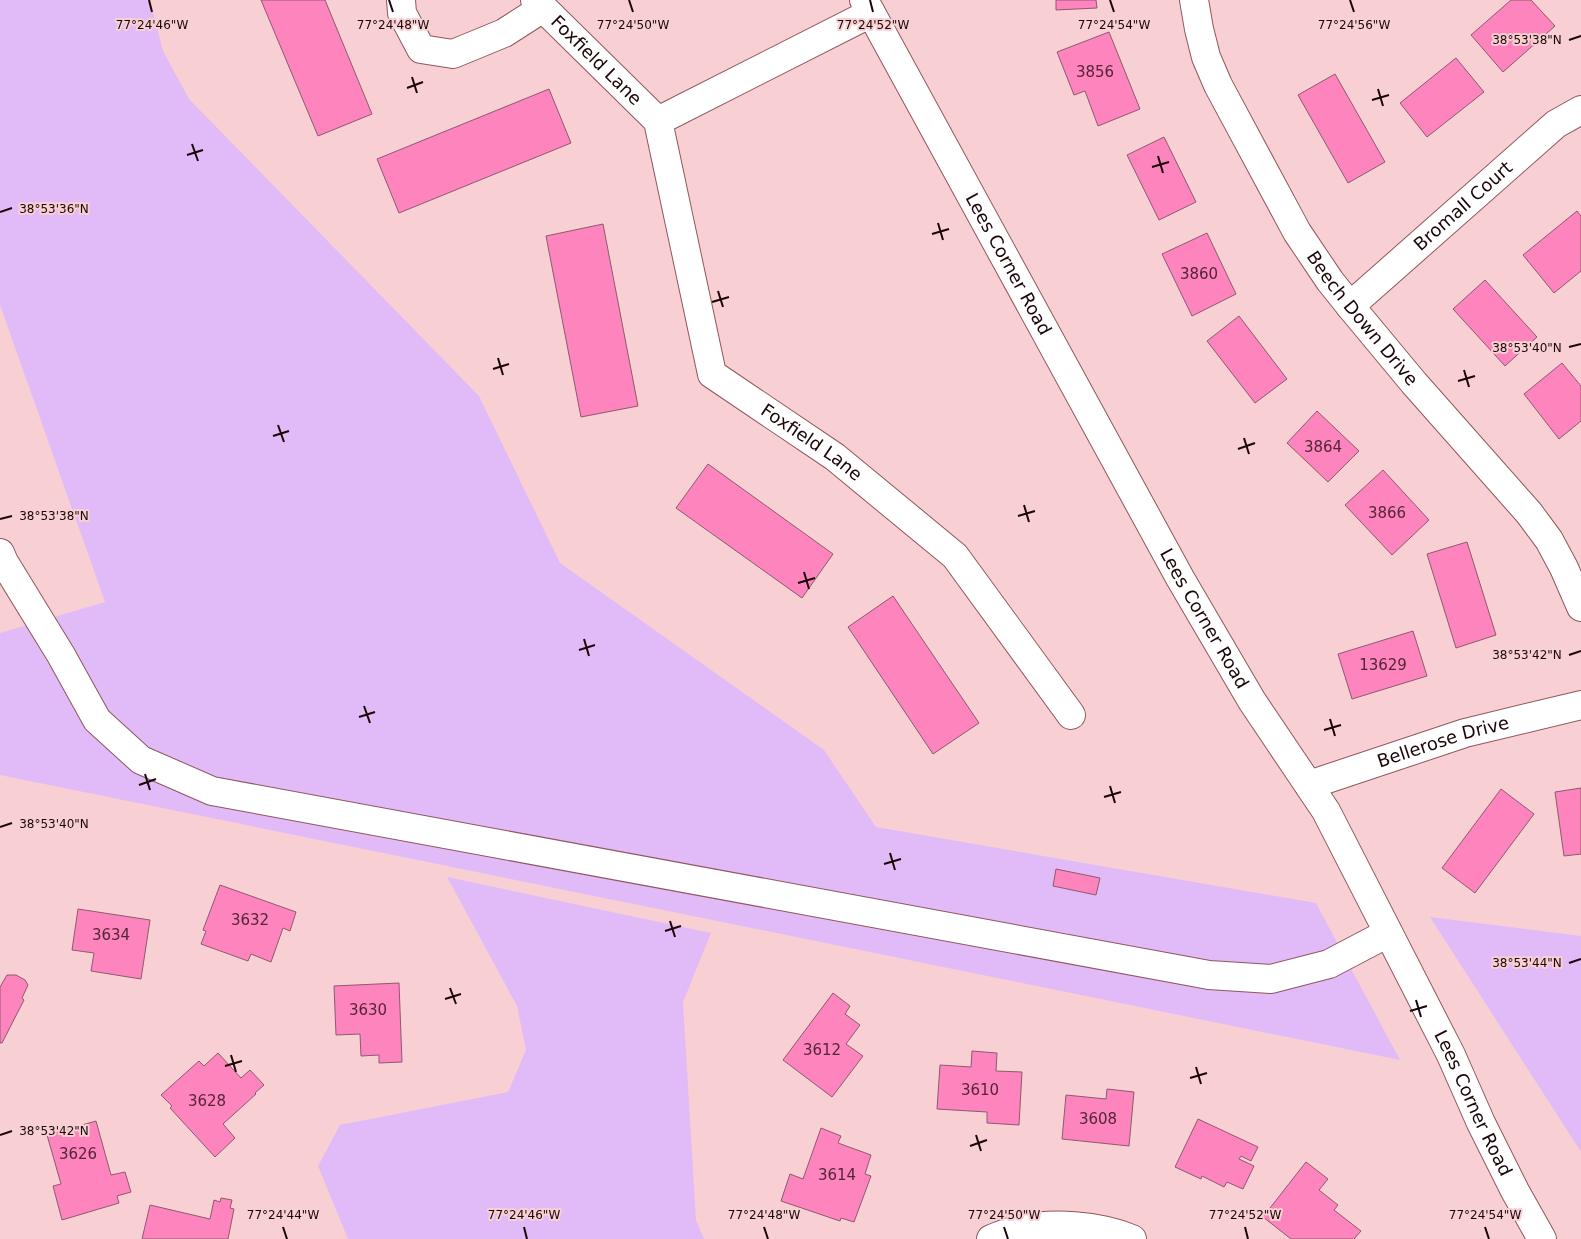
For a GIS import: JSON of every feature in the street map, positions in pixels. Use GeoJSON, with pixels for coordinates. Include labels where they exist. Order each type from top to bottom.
{"type":"FeatureCollection","features":[{"type":"Feature","properties":{"kind":"street"},"geometry":{"type":"LineString","coordinates":[[402,0],[402,13],[421,49],[453,54],[504,33],[539,4]]}},
{"type":"Feature","properties":{"kind":"street","name":"Beech Down Drive"},"geometry":{"type":"LineString","coordinates":[[1194,0],[1198,29],[1206,57],[1218,85],[1297,232],[1330,281],[1350,306],[1414,383],[1529,513],[1549,540],[1581,607]]}},
{"type":"Feature","properties":{"kind":"street","name":"Foxfield Lane"},"geometry":{"type":"LineString","coordinates":[[539,4],[658,121],[712,374],[835,457],[955,556],[1071,715]]}},
{"type":"Feature","properties":{"kind":"street"},"geometry":{"type":"LineString","coordinates":[[658,121],[868,7]]}},
{"type":"Feature","properties":{"kind":"street","name":"Lees Corner Road"},"geometry":{"type":"LineString","coordinates":[[868,7],[1180,578],[1252,701],[1326,811],[1451,1055],[1481,1123],[1515,1191],[1542,1239]]}},
{"type":"Feature","properties":{"kind":"street","name":"Bromall Court"},"geometry":{"type":"LineString","coordinates":[[1350,306],[1556,124],[1581,110]]}},
{"type":"Feature","properties":{"kind":"street"},"geometry":{"type":"LineString","coordinates":[[1,560],[61,655],[97,720],[141,760],[212,791],[1209,975],[1271,978],[1329,964],[1388,933]]}},
{"type":"Feature","properties":{"kind":"street","name":"Bellerose Drive"},"geometry":{"type":"LineString","coordinates":[[1309,785],[1465,733],[1581,705]]}},
{"type":"Feature","properties":{"kind":"street"},"geometry":{"type":"LineString","coordinates":[[990,1239],[1017,1230],[1057,1226],[1095,1228],[1132,1239]]}},
{"type":"Feature","properties":{"kind":"shaded area"},"geometry":{"type":"Polygon","coordinates":[[[0,0],[150,0],[163,51],[189,99],[479,396],[560,563],[824,750],[876,827],[1316,903],[1400,1060],[0,775],[0,633],[105,602],[0,305],[0,0]]]}},
{"type":"Feature","properties":{"kind":"shaded area"},"geometry":{"type":"Polygon","coordinates":[[[447,877],[711,933],[683,1002],[696,1220],[704,1239],[348,1239],[318,1166],[340,1125],[508,1092],[526,1050],[517,1006],[447,877]]]}},
{"type":"Feature","properties":{"kind":"shaded area"},"geometry":{"type":"Polygon","coordinates":[[[1430,917],[1581,936],[1581,1152],[1430,917]]]}},
{"type":"Feature","properties":{"kind":"building"},"geometry":{"type":"Polygon","coordinates":[[[261,0],[325,0],[372,114],[318,136],[261,0]]]}},
{"type":"Feature","properties":{"kind":"building"},"geometry":{"type":"Polygon","coordinates":[[[1056,0],[1096,0],[1097,8],[1056,10],[1056,0]]]}},
{"type":"Feature","properties":{"kind":"building"},"geometry":{"type":"Polygon","coordinates":[[[1511,0],[1531,0],[1555,26],[1503,72],[1471,35],[1511,0]]]}},
{"type":"Feature","properties":{"kind":"building"},"geometry":{"type":"Polygon","coordinates":[[[1109,32],[1140,109],[1098,126],[1085,91],[1074,95],[1057,52],[1109,32]]]}},
{"type":"Feature","properties":{"kind":"building"},"geometry":{"type":"Polygon","coordinates":[[[1456,58],[1484,92],[1427,137],[1400,103],[1456,58]]]}},
{"type":"Feature","properties":{"kind":"building"},"geometry":{"type":"Polygon","coordinates":[[[1335,74],[1385,162],[1348,183],[1298,95],[1335,74]]]}},
{"type":"Feature","properties":{"kind":"building"},"geometry":{"type":"Polygon","coordinates":[[[549,89],[571,143],[399,213],[377,159],[549,89]]]}},
{"type":"Feature","properties":{"kind":"building"},"geometry":{"type":"Polygon","coordinates":[[[1164,137],[1196,202],[1159,220],[1127,155],[1164,137]]]}},
{"type":"Feature","properties":{"kind":"building"},"geometry":{"type":"Polygon","coordinates":[[[1577,211],[1581,216],[1581,271],[1554,293],[1523,255],[1577,211]]]}},
{"type":"Feature","properties":{"kind":"building"},"geometry":{"type":"Polygon","coordinates":[[[603,224],[638,406],[581,417],[546,236],[603,224]]]}},
{"type":"Feature","properties":{"kind":"building"},"geometry":{"type":"Polygon","coordinates":[[[1207,233],[1236,294],[1192,316],[1162,254],[1207,233]]]}},
{"type":"Feature","properties":{"kind":"building"},"geometry":{"type":"Polygon","coordinates":[[[1485,280],[1537,337],[1505,366],[1453,309],[1485,280]]]}},
{"type":"Feature","properties":{"kind":"building"},"geometry":{"type":"Polygon","coordinates":[[[1239,316],[1287,379],[1255,403],[1207,341],[1239,316]]]}},
{"type":"Feature","properties":{"kind":"building"},"geometry":{"type":"Polygon","coordinates":[[[1562,363],[1581,386],[1581,421],[1559,439],[1524,394],[1562,363]]]}},
{"type":"Feature","properties":{"kind":"building"},"geometry":{"type":"Polygon","coordinates":[[[1317,411],[1359,451],[1328,482],[1287,443],[1317,411]]]}},
{"type":"Feature","properties":{"kind":"building"},"geometry":{"type":"Polygon","coordinates":[[[708,464],[833,554],[802,598],[676,508],[708,464]]]}},
{"type":"Feature","properties":{"kind":"building"},"geometry":{"type":"Polygon","coordinates":[[[1383,470],[1429,520],[1392,555],[1345,505],[1383,470]]]}},
{"type":"Feature","properties":{"kind":"building"},"geometry":{"type":"Polygon","coordinates":[[[1467,542],[1496,635],[1456,648],[1427,554],[1467,542]]]}},
{"type":"Feature","properties":{"kind":"building"},"geometry":{"type":"Polygon","coordinates":[[[893,596],[979,723],[933,754],[848,627],[893,596]]]}},
{"type":"Feature","properties":{"kind":"building"},"geometry":{"type":"Polygon","coordinates":[[[1413,631],[1427,676],[1352,699],[1338,654],[1413,631]]]}},
{"type":"Feature","properties":{"kind":"building"},"geometry":{"type":"Polygon","coordinates":[[[1581,788],[1581,854],[1564,856],[1555,792],[1581,788]]]}},
{"type":"Feature","properties":{"kind":"building"},"geometry":{"type":"Polygon","coordinates":[[[1501,789],[1534,814],[1475,893],[1442,868],[1501,789]]]}},
{"type":"Feature","properties":{"kind":"building"},"geometry":{"type":"Polygon","coordinates":[[[1056,869],[1100,878],[1096,895],[1053,886],[1056,869]]]}},
{"type":"Feature","properties":{"kind":"building"},"geometry":{"type":"Polygon","coordinates":[[[220,885],[296,912],[290,931],[283,928],[271,962],[251,954],[248,961],[201,944],[206,931],[203,930],[220,885]]]}},
{"type":"Feature","properties":{"kind":"building"},"geometry":{"type":"Polygon","coordinates":[[[78,909],[150,920],[141,979],[91,971],[94,953],[72,950],[78,909]]]}},
{"type":"Feature","properties":{"kind":"building"},"geometry":{"type":"Polygon","coordinates":[[[7,975],[16,975],[25,980],[28,985],[22,998],[24,1000],[2,1043],[0,1043],[0,987],[7,975]]]}},
{"type":"Feature","properties":{"kind":"building"},"geometry":{"type":"Polygon","coordinates":[[[399,983],[402,1062],[379,1063],[379,1055],[361,1056],[360,1034],[336,1035],[334,986],[399,983]]]}},
{"type":"Feature","properties":{"kind":"building"},"geometry":{"type":"Polygon","coordinates":[[[833,993],[850,1006],[845,1014],[860,1025],[846,1044],[863,1056],[832,1097],[783,1060],[833,993]]]}},
{"type":"Feature","properties":{"kind":"building"},"geometry":{"type":"Polygon","coordinates":[[[972,1051],[997,1053],[996,1071],[1022,1072],[1019,1125],[987,1123],[987,1112],[937,1109],[940,1065],[971,1067],[972,1051]]]}},
{"type":"Feature","properties":{"kind":"building"},"geometry":{"type":"Polygon","coordinates":[[[218,1053],[241,1078],[250,1070],[264,1085],[223,1124],[235,1138],[215,1157],[170,1108],[172,1106],[161,1095],[199,1061],[204,1066],[218,1053]]]}},
{"type":"Feature","properties":{"kind":"building"},"geometry":{"type":"Polygon","coordinates":[[[1107,1089],[1134,1092],[1129,1146],[1062,1139],[1066,1095],[1106,1099],[1107,1089]]]}},
{"type":"Feature","properties":{"kind":"building"},"geometry":{"type":"Polygon","coordinates":[[[1198,1119],[1258,1147],[1251,1161],[1241,1156],[1239,1159],[1254,1166],[1243,1189],[1227,1182],[1224,1187],[1202,1176],[1201,1179],[1175,1167],[1198,1119]]]}},
{"type":"Feature","properties":{"kind":"building"},"geometry":{"type":"Polygon","coordinates":[[[96,1121],[111,1175],[125,1172],[131,1192],[117,1196],[119,1203],[62,1220],[53,1186],[61,1184],[47,1135],[96,1121]]]}},
{"type":"Feature","properties":{"kind":"building"},"geometry":{"type":"Polygon","coordinates":[[[821,1128],[841,1136],[838,1143],[871,1155],[865,1174],[871,1176],[854,1222],[841,1218],[840,1221],[781,1201],[790,1174],[803,1179],[821,1128]]]}},
{"type":"Feature","properties":{"kind":"building"},"geometry":{"type":"Polygon","coordinates":[[[1306,1162],[1328,1179],[1319,1190],[1338,1205],[1334,1210],[1361,1231],[1354,1239],[1291,1239],[1263,1217],[1306,1162]]]}},
{"type":"Feature","properties":{"kind":"building"},"geometry":{"type":"Polygon","coordinates":[[[221,1198],[232,1200],[230,1208],[234,1209],[228,1239],[142,1239],[150,1205],[210,1219],[214,1200],[220,1202],[221,1198]]]}}]}
